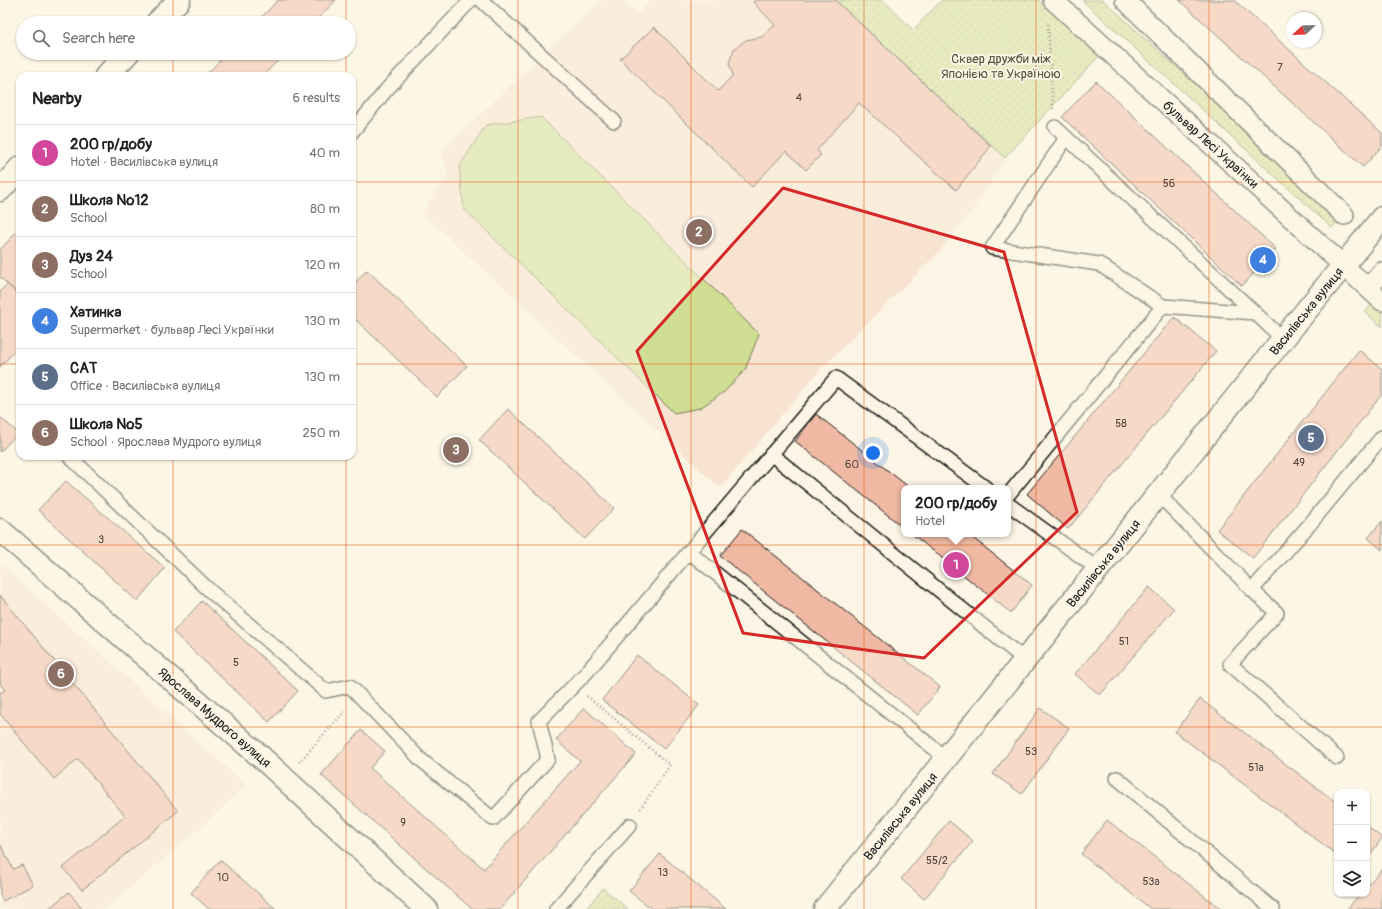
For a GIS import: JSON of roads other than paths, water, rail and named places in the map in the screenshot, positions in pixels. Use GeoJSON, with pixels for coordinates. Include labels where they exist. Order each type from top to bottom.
{"type":"FeatureCollection","features":[{"type":"Feature","properties":{"kind":"street"},"geometry":{"type":"LineString","coordinates":[[164,16],[179,0]]}},
{"type":"Feature","properties":{"kind":"street","name":"бульвар Лесі Українки"},"geometry":{"type":"LineString","coordinates":[[1053,0],[1382,301]]}},
{"type":"Feature","properties":{"kind":"street"},"geometry":{"type":"LineString","coordinates":[[1125,0],[1344,215]]}},
{"type":"Feature","properties":{"kind":"street"},"geometry":{"type":"LineString","coordinates":[[110,72],[121,60]]}},
{"type":"Feature","properties":{"kind":"street"},"geometry":{"type":"LineString","coordinates":[[0,190],[16,172]]}},
{"type":"Feature","properties":{"kind":"street","name":"Василівська вулиця"},"geometry":{"type":"LineString","coordinates":[[825,909],[1382,218]]}},
{"type":"Feature","properties":{"kind":"street"},"geometry":{"type":"LineString","coordinates":[[1368,288],[1382,272]]}},
{"type":"Feature","properties":{"kind":"street","name":"Ярослава Мудрого вулиця"},"geometry":{"type":"LineString","coordinates":[[0,530],[284,778],[426,909]]}},
{"type":"Feature","properties":{"kind":"lane"},"geometry":{"type":"LineString","coordinates":[[356,127],[388,88],[471,0]]}},
{"type":"Feature","properties":{"kind":"lane"},"geometry":{"type":"LineString","coordinates":[[480,0],[614,121]]}},
{"type":"Feature","properties":{"kind":"lane"},"geometry":{"type":"LineString","coordinates":[[1055,127],[1283,339]]}},
{"type":"Feature","properties":{"kind":"lane"},"geometry":{"type":"LineString","coordinates":[[1066,138],[992,248],[1099,264],[1163,306],[1255,313]]}},
{"type":"Feature","properties":{"kind":"lane"},"geometry":{"type":"LineString","coordinates":[[1011,491],[1163,306]]}},
{"type":"Feature","properties":{"kind":"lane"},"geometry":{"type":"LineString","coordinates":[[73,460],[209,590],[326,691],[350,686],[420,759],[493,819],[548,759],[539,721],[574,685],[836,378],[982,485]]}},
{"type":"Feature","properties":{"kind":"lane"},"geometry":{"type":"LineString","coordinates":[[1252,590],[1310,524],[1382,437]]}},
{"type":"Feature","properties":{"kind":"lane"},"geometry":{"type":"LineString","coordinates":[[771,454],[1025,660]]}},
{"type":"Feature","properties":{"kind":"lane"},"geometry":{"type":"LineString","coordinates":[[1158,494],[1252,590],[1277,613],[1230,664],[1337,758]]}},
{"type":"Feature","properties":{"kind":"lane"},"geometry":{"type":"LineString","coordinates":[[1011,506],[1098,569]]}},
{"type":"Feature","properties":{"kind":"lane"},"geometry":{"type":"LineString","coordinates":[[689,552],[946,758]]}},
{"type":"Feature","properties":{"kind":"lane"},"geometry":{"type":"LineString","coordinates":[[1117,778],[1273,909]]}},
{"type":"Feature","properties":{"kind":"lane"},"geometry":{"type":"LineString","coordinates":[[556,909],[630,825]]}},
{"type":"Feature","properties":{"kind":"place","name":"Школа №12"},"geometry":{"type":"Point","coordinates":[699,232]}},
{"type":"Feature","properties":{"kind":"place","name":"Хатинка"},"geometry":{"type":"Point","coordinates":[1263,260]}},
{"type":"Feature","properties":{"kind":"place","name":"САТ"},"geometry":{"type":"Point","coordinates":[1311,438]}},
{"type":"Feature","properties":{"kind":"place","name":"Дуз 24"},"geometry":{"type":"Point","coordinates":[456,450]}},
{"type":"Feature","properties":{"kind":"place","name":"200 гр/добу"},"geometry":{"type":"Point","coordinates":[956,565]}},
{"type":"Feature","properties":{"kind":"place","name":"Школа №5"},"geometry":{"type":"Point","coordinates":[61,674]}},
{"type":"Feature","properties":{"kind":"park label","name":"Сквер дружби між Японією та Україною"},"geometry":{"type":"Point","coordinates":[1001,66]}}]}
